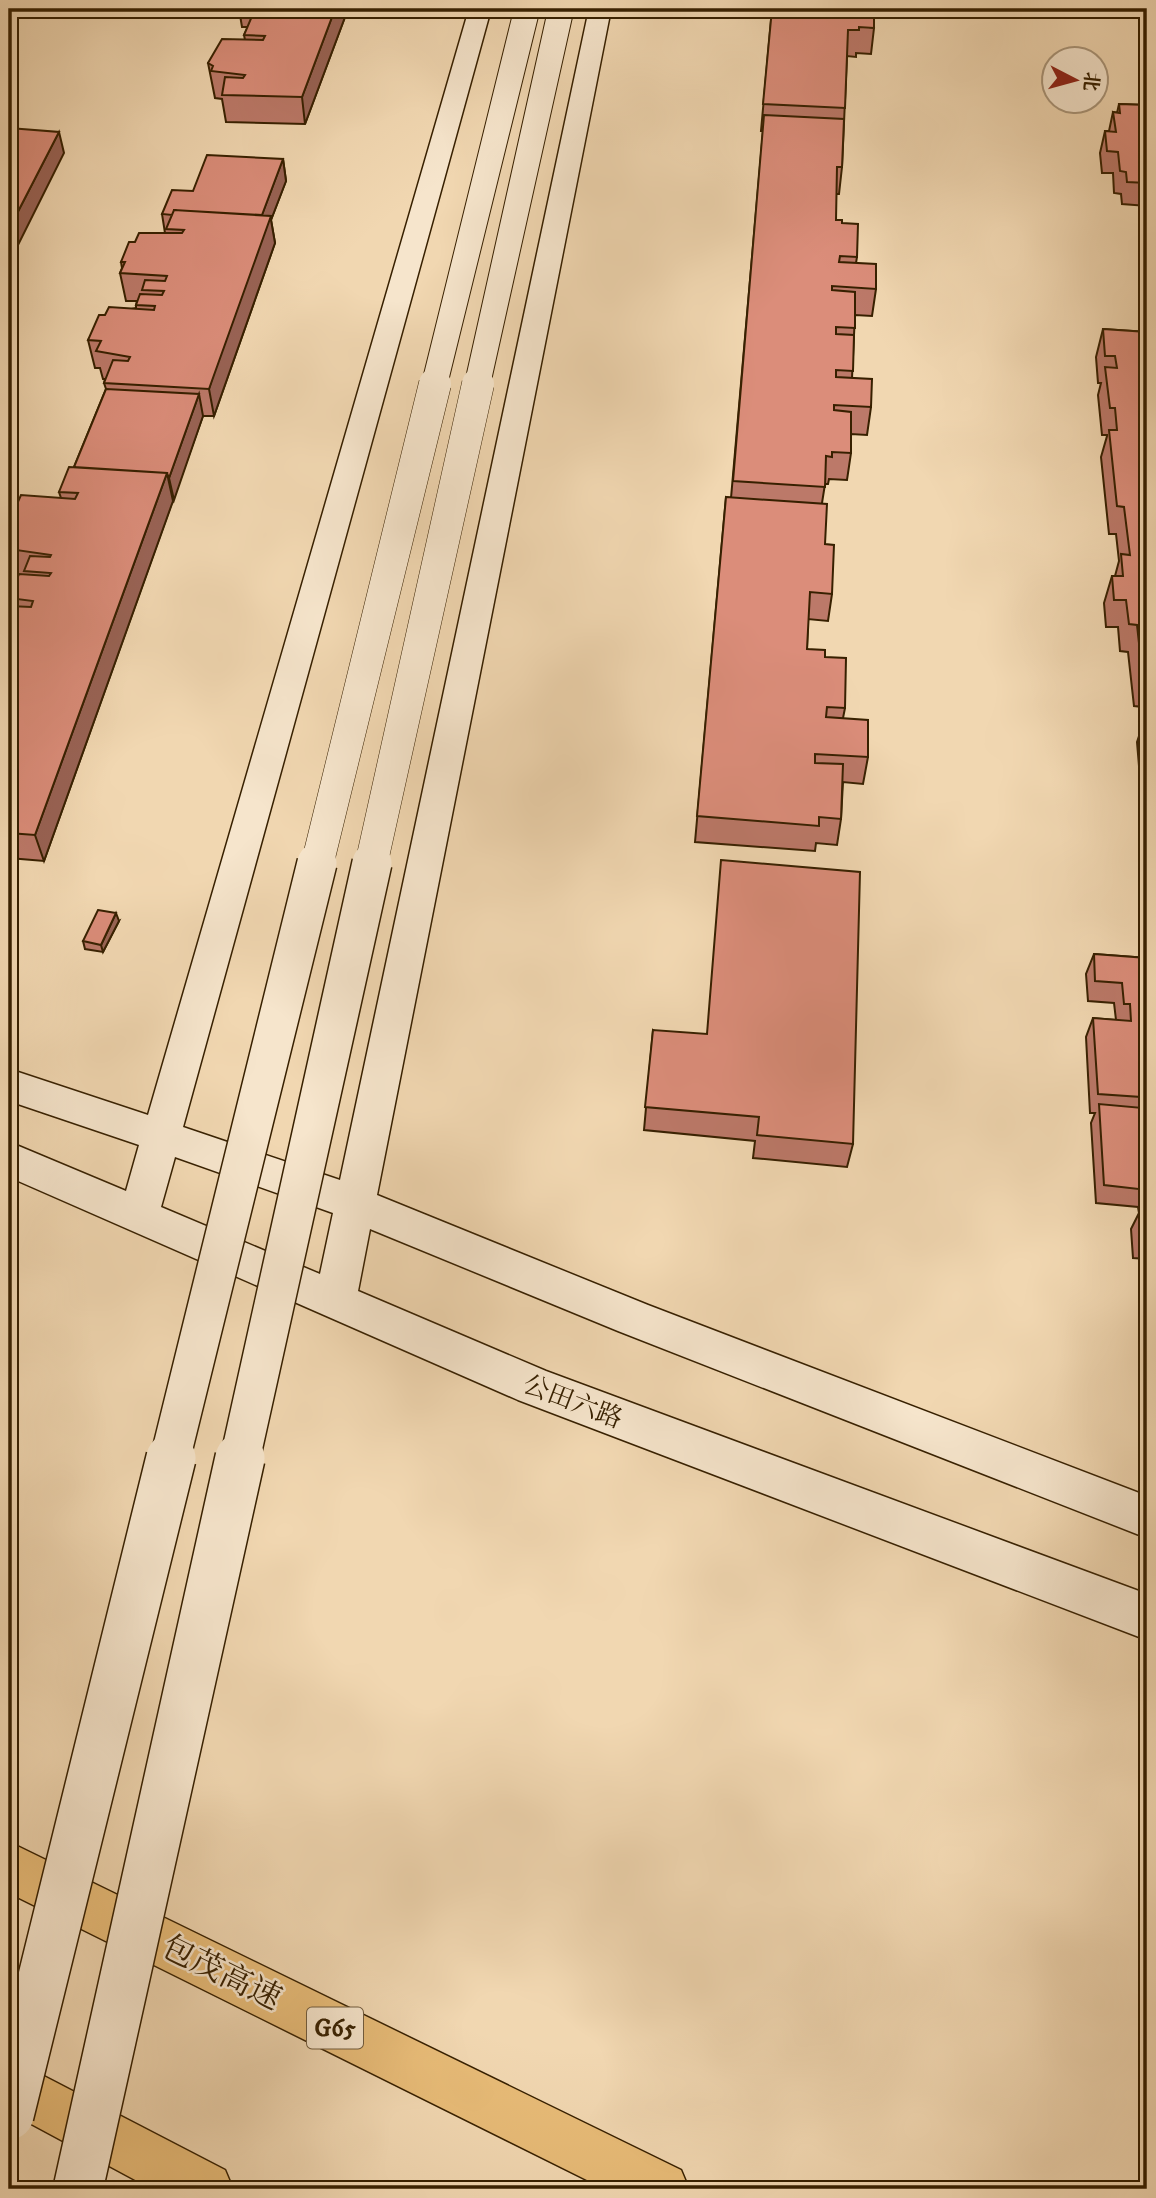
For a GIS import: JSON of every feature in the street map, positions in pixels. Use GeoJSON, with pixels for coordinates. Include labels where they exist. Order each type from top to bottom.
{"type":"FeatureCollection","features":[{"type":"Feature","properties":{"kind":"highway","name":"包茂高速"},"geometry":{"type":"LineString","coordinates":[[9,1867],[662,2189]]}},
{"type":"Feature","properties":{"kind":"highway"},"geometry":{"type":"LineString","coordinates":[[9,2084],[206,2189]]}},
{"type":"Feature","properties":{"kind":"street"},"geometry":{"type":"LineString","coordinates":[[139,1215],[480,9]]}},
{"type":"Feature","properties":{"kind":"street"},"geometry":{"type":"LineString","coordinates":[[9,2115],[527,9]]}},
{"type":"Feature","properties":{"kind":"street"},"geometry":{"type":"LineString","coordinates":[[78,2189],[561,9]]}},
{"type":"Feature","properties":{"kind":"street"},"geometry":{"type":"LineString","coordinates":[[335,1301],[600,9]]}},
{"type":"Feature","properties":{"kind":"street"},"geometry":{"type":"LineString","coordinates":[[9,1085],[355,1204],[646,1323],[1147,1517]]}},
{"type":"Feature","properties":{"kind":"street","name":"公田六路"},"geometry":{"type":"LineString","coordinates":[[9,1159],[533,1387],[1147,1617]]}},
{"type":"Feature","properties":{"kind":"building"},"geometry":{"type":"Polygon","coordinates":[[[255,9],[335,9],[302,97],[222,95],[225,77],[243,78],[245,75],[211,71],[213,66],[208,63],[222,39],[263,40],[265,36],[244,35],[255,9]]]}},
{"type":"Feature","properties":{"kind":"building"},"geometry":{"type":"Polygon","coordinates":[[[772,9],[874,9],[874,28],[859,27],[859,30],[848,30],[845,108],[763,104],[772,9]]]}},
{"type":"Feature","properties":{"kind":"building"},"geometry":{"type":"Polygon","coordinates":[[[1119,104],[1147,105],[1147,183],[1127,182],[1126,172],[1120,171],[1118,152],[1107,151],[1105,131],[1116,132],[1113,112],[1120,113],[1119,104]]]}},
{"type":"Feature","properties":{"kind":"building"},"geometry":{"type":"Polygon","coordinates":[[[764,115],[844,119],[842,167],[837,167],[836,220],[858,224],[857,257],[840,256],[839,262],[876,264],[876,289],[832,286],[832,290],[855,292],[855,328],[836,327],[836,334],[854,335],[853,371],[836,370],[836,377],[872,379],[871,407],[834,405],[834,410],[851,412],[851,453],[832,452],[832,457],[826,456],[825,487],[733,481],[764,115]]]}},
{"type":"Feature","properties":{"kind":"building"},"geometry":{"type":"Polygon","coordinates":[[[9,128],[59,132],[9,229],[9,128]]]}},
{"type":"Feature","properties":{"kind":"building"},"geometry":{"type":"Polygon","coordinates":[[[207,155],[283,159],[262,215],[174,210],[172,215],[162,214],[172,190],[193,191],[207,155]]]}},
{"type":"Feature","properties":{"kind":"building"},"geometry":{"type":"Polygon","coordinates":[[[174,210],[271,216],[209,389],[104,383],[113,360],[128,361],[130,357],[96,351],[101,341],[88,340],[99,315],[105,315],[109,307],[154,310],[155,306],[136,305],[140,294],[162,295],[164,291],[142,290],[145,280],[165,281],[167,276],[120,273],[125,262],[121,262],[129,242],[135,242],[139,233],[182,233],[184,230],[166,229],[174,210]]]}},
{"type":"Feature","properties":{"kind":"building"},"geometry":{"type":"Polygon","coordinates":[[[1103,329],[1147,332],[1147,680],[1143,680],[1137,625],[1129,624],[1126,600],[1114,600],[1112,576],[1123,576],[1121,554],[1130,555],[1124,507],[1117,506],[1109,430],[1117,430],[1115,408],[1110,408],[1105,367],[1117,368],[1115,356],[1105,356],[1103,329]]]}},
{"type":"Feature","properties":{"kind":"building"},"geometry":{"type":"Polygon","coordinates":[[[106,389],[199,394],[169,478],[167,473],[74,467],[106,389]]]}},
{"type":"Feature","properties":{"kind":"building"},"geometry":{"type":"Polygon","coordinates":[[[69,467],[167,473],[35,835],[9,833],[9,606],[31,607],[33,601],[9,598],[19,574],[49,576],[51,573],[24,571],[30,556],[51,555],[9,549],[9,522],[21,495],[75,499],[78,493],[59,492],[69,467]]]}},
{"type":"Feature","properties":{"kind":"building"},"geometry":{"type":"Polygon","coordinates":[[[726,497],[827,504],[825,544],[834,545],[832,594],[810,592],[807,649],[825,650],[825,657],[846,658],[845,708],[827,707],[826,717],[868,720],[868,757],[815,754],[815,763],[843,764],[841,819],[819,817],[819,826],[697,816],[726,497]]]}},
{"type":"Feature","properties":{"kind":"building"},"geometry":{"type":"Polygon","coordinates":[[[721,860],[860,872],[853,1144],[757,1135],[759,1117],[645,1107],[653,1030],[707,1034],[721,860]]]}},
{"type":"Feature","properties":{"kind":"building"},"geometry":{"type":"Polygon","coordinates":[[[98,910],[116,913],[101,945],[83,941],[98,910]]]}},
{"type":"Feature","properties":{"kind":"building"},"geometry":{"type":"Polygon","coordinates":[[[1094,954],[1147,958],[1147,1190],[1104,1185],[1099,1104],[1142,1108],[1141,1097],[1098,1094],[1093,1018],[1131,1021],[1130,1004],[1124,1004],[1122,983],[1095,981],[1094,954]]]}},
{"type":"Feature","properties":{"kind":"building"},"geometry":{"type":"Polygon","coordinates":[[[1140,1211],[1147,1211],[1147,1241],[1142,1240],[1140,1211]]]}}]}
